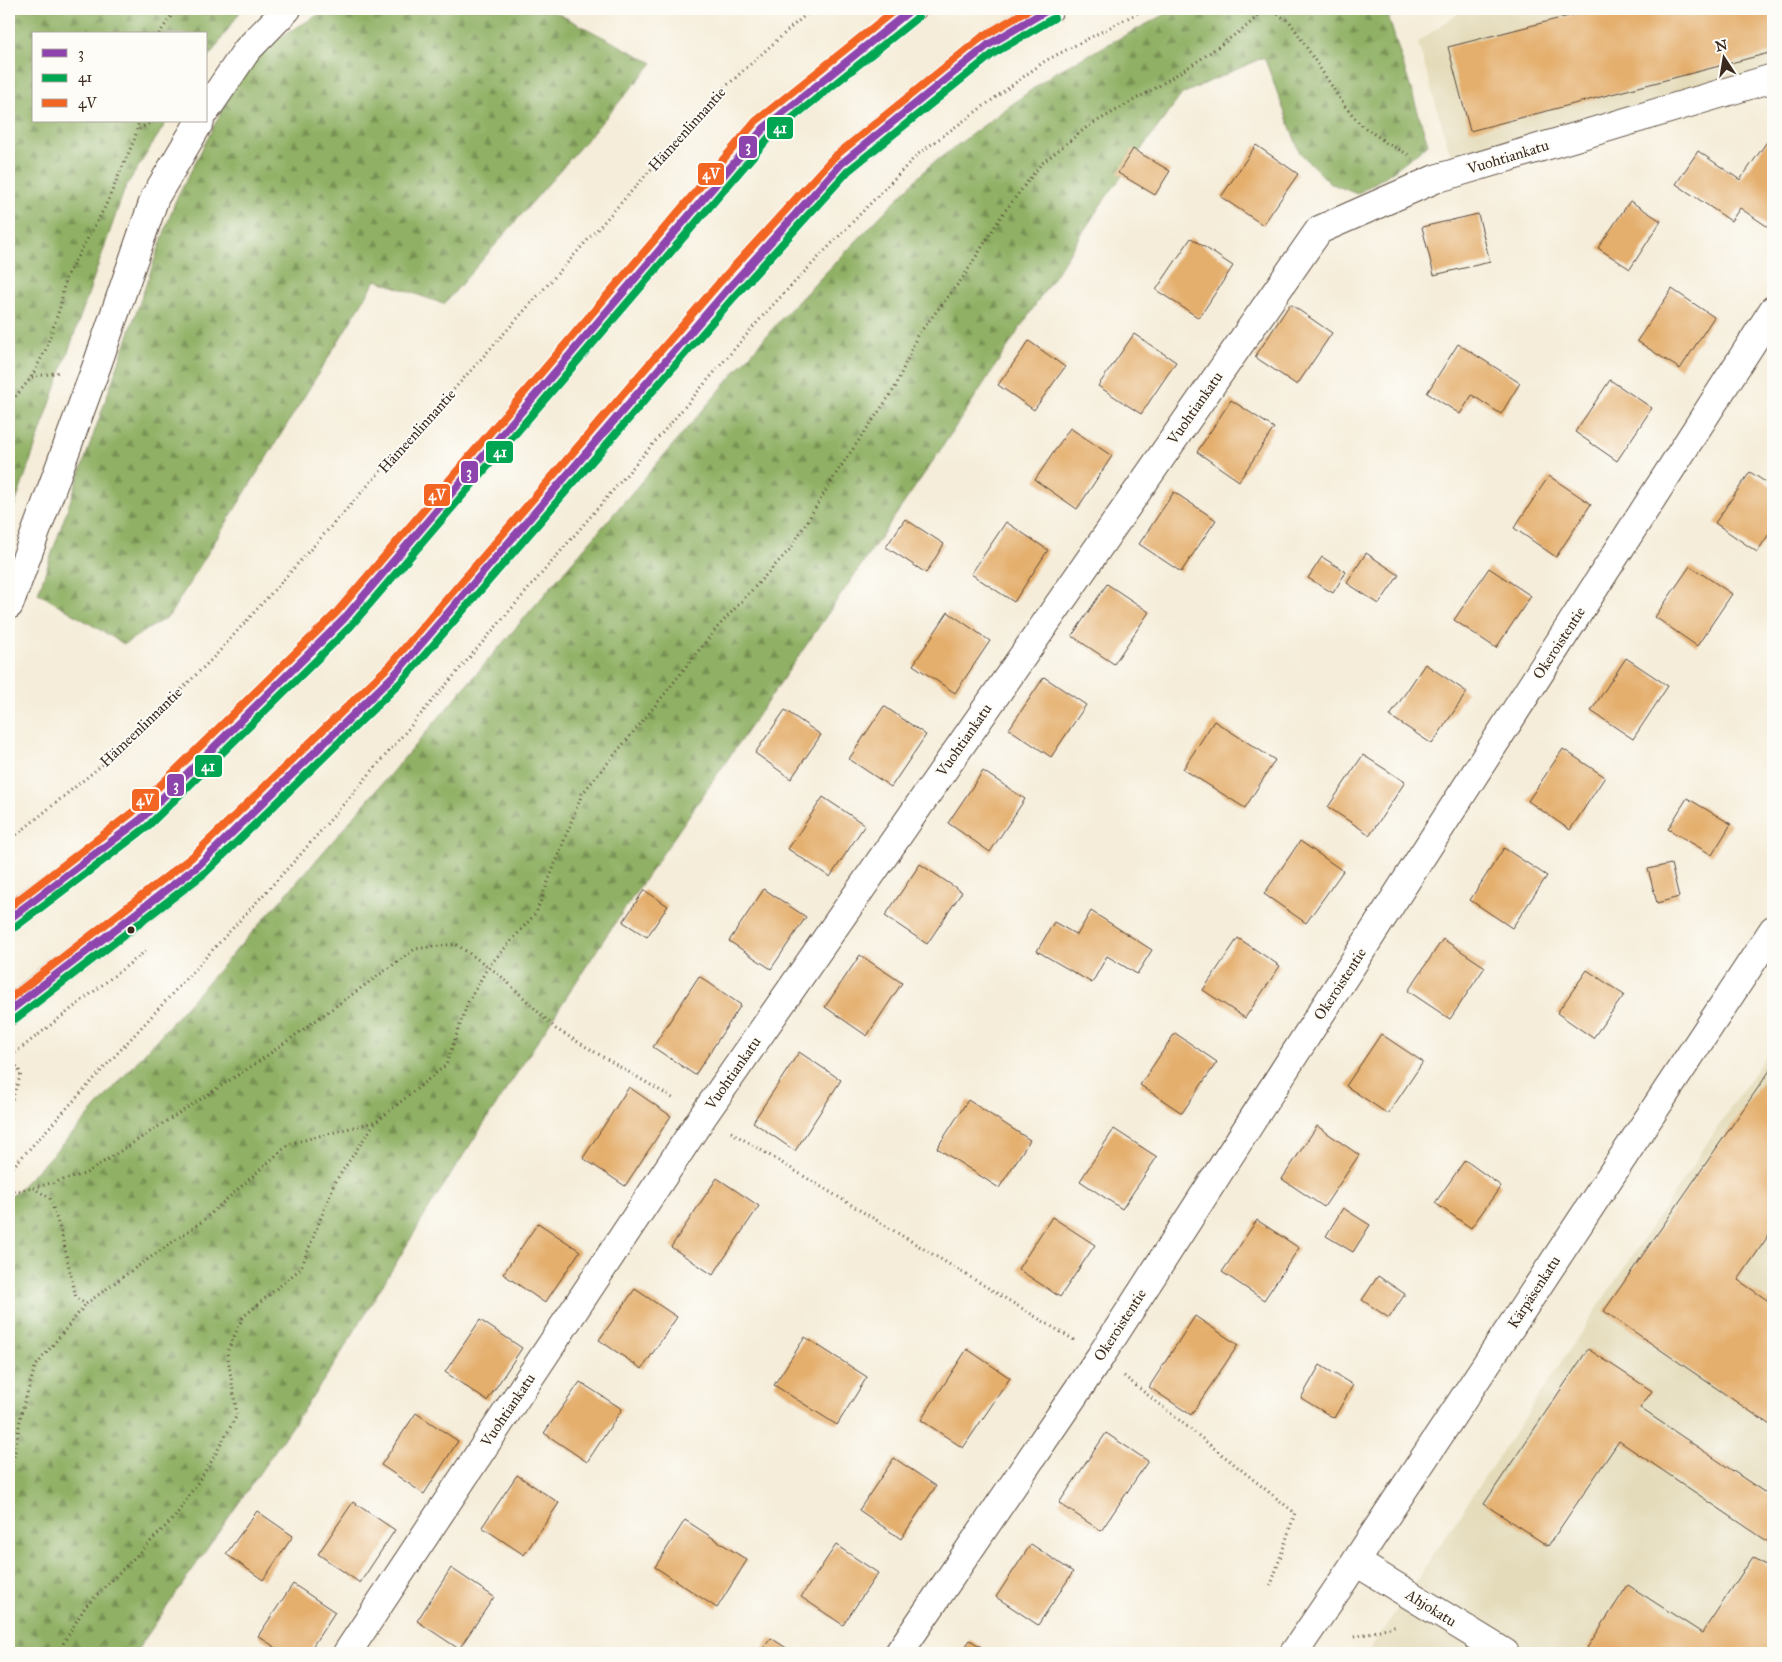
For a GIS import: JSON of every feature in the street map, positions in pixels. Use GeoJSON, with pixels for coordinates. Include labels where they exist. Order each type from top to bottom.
{"type":"FeatureCollection","features":[{"type":"Feature","properties":{"kind":"street"},"geometry":{"type":"LineString","coordinates":[[208,107],[247,50],[287,9]]}},
{"type":"Feature","properties":{"kind":"street"},"geometry":{"type":"LineString","coordinates":[[9,919],[140,820],[343,620],[764,128],[912,9]]}},
{"type":"Feature","properties":{"kind":"street"},"geometry":{"type":"LineString","coordinates":[[9,1011],[198,865],[396,673],[727,290],[842,164],[988,45],[1048,9]]}},
{"type":"Feature","properties":{"kind":"street","name":"Vuohtiankatu"},"geometry":{"type":"LineString","coordinates":[[347,1653],[703,1116],[1319,230],[1447,176],[1773,78]]}},
{"type":"Feature","properties":{"kind":"street"},"geometry":{"type":"LineString","coordinates":[[9,604],[98,365],[155,197],[199,122]]}},
{"type":"Feature","properties":{"kind":"street","name":"Okeroistentie"},"geometry":{"type":"LineString","coordinates":[[899,1653],[1100,1357],[1773,310]]}},
{"type":"Feature","properties":{"kind":"street","name":"Kärpäsenkatu"},"geometry":{"type":"LineString","coordinates":[[1294,1653],[1773,930]]}},
{"type":"Feature","properties":{"kind":"street","name":"Ahjokatu"},"geometry":{"type":"LineString","coordinates":[[1356,1562],[1505,1653]]}},
{"type":"Feature","properties":{"kind":"path"},"geometry":{"type":"LineString","coordinates":[[160,32],[176,9]]}},
{"type":"Feature","properties":{"kind":"path","name":"Hämeenlinnantie"},"geometry":{"type":"LineString","coordinates":[[9,841],[118,752],[215,656],[723,89],[813,9]]}},
{"type":"Feature","properties":{"kind":"path"},"geometry":{"type":"LineString","coordinates":[[9,1171],[300,855],[767,311],[917,155],[1045,61],[1145,9]]}},
{"type":"Feature","properties":{"kind":"path"},"geometry":{"type":"LineString","coordinates":[[58,1653],[85,1607],[175,1517],[211,1462],[237,1414],[227,1352],[243,1317],[301,1268],[335,1182],[377,1121],[446,1065],[468,1002],[488,966],[536,913],[582,794],[715,630],[792,548],[837,472],[895,388],[917,336],[962,279],[1002,215],[1041,164],[1087,127],[1157,87],[1201,59],[1247,26],[1265,9]]}},
{"type":"Feature","properties":{"kind":"path"},"geometry":{"type":"LineString","coordinates":[[1269,9],[1290,22],[1344,105],[1362,125],[1386,143],[1447,176]]}},
{"type":"Feature","properties":{"kind":"path"},"geometry":{"type":"LineString","coordinates":[[9,404],[31,378],[46,349],[61,304],[66,279],[105,208],[138,130],[139,122]]}},
{"type":"Feature","properties":{"kind":"path"},"geometry":{"type":"LineString","coordinates":[[138,130],[152,122]]}},
{"type":"Feature","properties":{"kind":"path"},"geometry":{"type":"LineString","coordinates":[[9,1108],[21,1074],[10,1054],[147,950]]}},
{"type":"Feature","properties":{"kind":"path"},"geometry":{"type":"LineString","coordinates":[[9,1481],[21,1414],[35,1366],[86,1304],[200,1223],[289,1144],[377,1121]]}},
{"type":"Feature","properties":{"kind":"path"},"geometry":{"type":"LineString","coordinates":[[33,1188],[50,1198],[62,1236],[76,1298],[86,1304]]}},
{"type":"Feature","properties":{"kind":"path"},"geometry":{"type":"LineString","coordinates":[[1270,1588],[1295,1513]]}},
{"type":"Feature","properties":{"kind":"path"},"geometry":{"type":"LineString","coordinates":[[1354,1637],[1400,1624]]}},
{"type":"Feature","properties":{"kind":"path"},"geometry":{"type":"LineString","coordinates":[[52,1653],[61,1648]]}},
{"type":"Feature","properties":{"kind":"shaded area"},"geometry":{"type":"Polygon","coordinates":[[[1464,9],[1773,9],[1773,68],[1452,161],[1418,42],[1464,9]]]}},
{"type":"Feature","properties":{"kind":"shaded area"},"geometry":{"type":"Polygon","coordinates":[[[1773,1044],[1773,1653],[1368,1653],[1773,1044]]]}},
{"type":"Feature","properties":{"kind":"green space"},"geometry":{"type":"Polygon","coordinates":[[[9,9],[242,9],[208,58],[208,32],[32,32],[32,122],[166,122],[125,188],[9,522],[9,9]]]}},
{"type":"Feature","properties":{"kind":"green space"},"geometry":{"type":"Polygon","coordinates":[[[328,9],[551,9],[653,63],[444,304],[376,280],[169,616],[124,644],[38,593],[175,202],[236,83],[274,41],[328,9]]]}},
{"type":"Feature","properties":{"kind":"green space"},"geometry":{"type":"Polygon","coordinates":[[[1175,9],[1386,9],[1428,144],[1389,174],[1357,194],[1330,183],[1300,153],[1264,57],[1182,94],[1102,203],[935,458],[608,933],[433,1202],[334,1365],[135,1653],[9,1653],[9,1199],[77,1129],[313,864],[781,319],[928,167],[1054,73],[1175,9]]]}},
{"type":"Feature","properties":{"kind":"building"},"geometry":{"type":"Polygon","coordinates":[[[1596,9],[1773,9],[1773,52],[1470,131],[1448,47],[1596,9]]]}},
{"type":"Feature","properties":{"kind":"building"},"geometry":{"type":"Polygon","coordinates":[[[1771,136],[1773,137],[1773,225],[1771,229],[1740,208],[1731,221],[1676,184],[1698,151],[1740,180],[1771,136]]]}},
{"type":"Feature","properties":{"kind":"building"},"geometry":{"type":"Polygon","coordinates":[[[1256,145],[1298,174],[1263,225],[1221,197],[1256,145]]]}},
{"type":"Feature","properties":{"kind":"building"},"geometry":{"type":"Polygon","coordinates":[[[1133,149],[1170,171],[1155,195],[1118,173],[1133,149]]]}},
{"type":"Feature","properties":{"kind":"building"},"geometry":{"type":"Polygon","coordinates":[[[1630,201],[1661,221],[1630,269],[1598,248],[1630,201]]]}},
{"type":"Feature","properties":{"kind":"building"},"geometry":{"type":"Polygon","coordinates":[[[1478,214],[1490,262],[1434,275],[1422,227],[1478,214]]]}},
{"type":"Feature","properties":{"kind":"building"},"geometry":{"type":"Polygon","coordinates":[[[1191,238],[1233,266],[1199,318],[1156,290],[1191,238]]]}},
{"type":"Feature","properties":{"kind":"building"},"geometry":{"type":"Polygon","coordinates":[[[1672,289],[1714,317],[1680,369],[1637,341],[1672,289]]]}},
{"type":"Feature","properties":{"kind":"building"},"geometry":{"type":"Polygon","coordinates":[[[1290,304],[1332,333],[1297,385],[1255,357],[1290,304]]]}},
{"type":"Feature","properties":{"kind":"building"},"geometry":{"type":"Polygon","coordinates":[[[1134,334],[1176,362],[1141,414],[1098,386],[1134,334]]]}},
{"type":"Feature","properties":{"kind":"building"},"geometry":{"type":"Polygon","coordinates":[[[1029,341],[1065,367],[1034,410],[998,385],[1029,341]]]}},
{"type":"Feature","properties":{"kind":"building"},"geometry":{"type":"Polygon","coordinates":[[[1458,344],[1520,383],[1501,414],[1472,395],[1460,414],[1427,393],[1458,344]]]}},
{"type":"Feature","properties":{"kind":"building"},"geometry":{"type":"Polygon","coordinates":[[[1610,380],[1652,408],[1617,461],[1575,432],[1610,380]]]}},
{"type":"Feature","properties":{"kind":"building"},"geometry":{"type":"Polygon","coordinates":[[[1231,400],[1274,428],[1239,481],[1197,452],[1231,400]]]}},
{"type":"Feature","properties":{"kind":"building"},"geometry":{"type":"Polygon","coordinates":[[[1070,428],[1112,456],[1077,509],[1035,480],[1070,428]]]}},
{"type":"Feature","properties":{"kind":"building"},"geometry":{"type":"Polygon","coordinates":[[[1750,472],[1773,487],[1773,528],[1757,552],[1715,523],[1750,472]]]}},
{"type":"Feature","properties":{"kind":"building"},"geometry":{"type":"Polygon","coordinates":[[[1549,476],[1591,504],[1556,557],[1514,528],[1549,476]]]}},
{"type":"Feature","properties":{"kind":"building"},"geometry":{"type":"Polygon","coordinates":[[[1174,492],[1216,520],[1181,572],[1139,544],[1174,492]]]}},
{"type":"Feature","properties":{"kind":"building"},"geometry":{"type":"Polygon","coordinates":[[[905,519],[944,544],[926,573],[886,547],[905,519]]]}},
{"type":"Feature","properties":{"kind":"building"},"geometry":{"type":"Polygon","coordinates":[[[1006,522],[1048,550],[1014,602],[971,574],[1006,522]]]}},
{"type":"Feature","properties":{"kind":"building"},"geometry":{"type":"Polygon","coordinates":[[[1366,553],[1399,575],[1379,604],[1347,583],[1366,553]]]}},
{"type":"Feature","properties":{"kind":"building"},"geometry":{"type":"Polygon","coordinates":[[[1322,557],[1346,572],[1333,593],[1308,578],[1322,557]]]}},
{"type":"Feature","properties":{"kind":"building"},"geometry":{"type":"Polygon","coordinates":[[[1690,566],[1732,594],[1697,646],[1655,617],[1690,566]]]}},
{"type":"Feature","properties":{"kind":"building"},"geometry":{"type":"Polygon","coordinates":[[[1489,568],[1531,596],[1496,648],[1454,620],[1489,568]]]}},
{"type":"Feature","properties":{"kind":"building"},"geometry":{"type":"Polygon","coordinates":[[[1107,584],[1149,612],[1114,664],[1072,636],[1107,584]]]}},
{"type":"Feature","properties":{"kind":"building"},"geometry":{"type":"Polygon","coordinates":[[[948,612],[990,641],[955,693],[913,665],[948,612]]]}},
{"type":"Feature","properties":{"kind":"building"},"geometry":{"type":"Polygon","coordinates":[[[1626,658],[1668,686],[1633,739],[1591,711],[1626,658]]]}},
{"type":"Feature","properties":{"kind":"building"},"geometry":{"type":"Polygon","coordinates":[[[1425,664],[1467,692],[1432,744],[1390,716],[1425,664]]]}},
{"type":"Feature","properties":{"kind":"building"},"geometry":{"type":"Polygon","coordinates":[[[1044,677],[1086,705],[1051,757],[1009,729],[1044,677]]]}},
{"type":"Feature","properties":{"kind":"building"},"geometry":{"type":"Polygon","coordinates":[[[884,706],[926,735],[891,787],[849,759],[884,706]]]}},
{"type":"Feature","properties":{"kind":"building"},"geometry":{"type":"Polygon","coordinates":[[[785,710],[821,735],[791,779],[755,753],[785,710]]]}},
{"type":"Feature","properties":{"kind":"building"},"geometry":{"type":"Polygon","coordinates":[[[1214,721],[1275,760],[1245,808],[1183,769],[1214,721]]]}},
{"type":"Feature","properties":{"kind":"building"},"geometry":{"type":"Polygon","coordinates":[[[1563,749],[1605,777],[1570,830],[1528,801],[1563,749]]]}},
{"type":"Feature","properties":{"kind":"building"},"geometry":{"type":"Polygon","coordinates":[[[1363,755],[1405,782],[1370,835],[1328,807],[1363,755]]]}},
{"type":"Feature","properties":{"kind":"building"},"geometry":{"type":"Polygon","coordinates":[[[983,771],[1025,799],[990,852],[948,823],[983,771]]]}},
{"type":"Feature","properties":{"kind":"building"},"geometry":{"type":"Polygon","coordinates":[[[823,797],[865,825],[830,877],[788,849],[823,797]]]}},
{"type":"Feature","properties":{"kind":"building"},"geometry":{"type":"Polygon","coordinates":[[[1687,798],[1731,824],[1712,855],[1668,829],[1687,798]]]}},
{"type":"Feature","properties":{"kind":"building"},"geometry":{"type":"Polygon","coordinates":[[[1300,841],[1343,871],[1306,923],[1264,894],[1300,841]]]}},
{"type":"Feature","properties":{"kind":"building"},"geometry":{"type":"Polygon","coordinates":[[[1504,848],[1547,876],[1512,928],[1470,900],[1504,848]]]}},
{"type":"Feature","properties":{"kind":"building"},"geometry":{"type":"Polygon","coordinates":[[[920,864],[962,892],[927,944],[885,916],[920,864]]]}},
{"type":"Feature","properties":{"kind":"building"},"geometry":{"type":"Polygon","coordinates":[[[1671,864],[1679,897],[1657,903],[1648,869],[1671,864]]]}},
{"type":"Feature","properties":{"kind":"building"},"geometry":{"type":"Polygon","coordinates":[[[764,889],[806,917],[771,969],[729,941],[764,889]]]}},
{"type":"Feature","properties":{"kind":"building"},"geometry":{"type":"Polygon","coordinates":[[[644,890],[668,906],[647,937],[623,922],[644,890]]]}},
{"type":"Feature","properties":{"kind":"building"},"geometry":{"type":"Polygon","coordinates":[[[1091,911],[1152,950],[1137,974],[1107,956],[1092,983],[1037,951],[1054,922],[1077,935],[1091,911]]]}},
{"type":"Feature","properties":{"kind":"building"},"geometry":{"type":"Polygon","coordinates":[[[1238,938],[1280,966],[1245,1018],[1203,990],[1238,938]]]}},
{"type":"Feature","properties":{"kind":"building"},"geometry":{"type":"Polygon","coordinates":[[[1443,939],[1485,967],[1450,1019],[1408,991],[1443,939]]]}},
{"type":"Feature","properties":{"kind":"building"},"geometry":{"type":"Polygon","coordinates":[[[860,955],[902,983],[867,1036],[825,1007],[860,955]]]}},
{"type":"Feature","properties":{"kind":"building"},"geometry":{"type":"Polygon","coordinates":[[[1587,970],[1624,995],[1593,1038],[1557,1013],[1587,970]]]}},
{"type":"Feature","properties":{"kind":"building"},"geometry":{"type":"Polygon","coordinates":[[[699,976],[741,1005],[695,1075],[653,1047],[699,976]]]}},
{"type":"Feature","properties":{"kind":"building"},"geometry":{"type":"Polygon","coordinates":[[[1175,1033],[1217,1062],[1182,1113],[1140,1085],[1175,1033]]]}},
{"type":"Feature","properties":{"kind":"building"},"geometry":{"type":"Polygon","coordinates":[[[1381,1034],[1423,1062],[1388,1114],[1346,1086],[1381,1034]]]}},
{"type":"Feature","properties":{"kind":"building"},"geometry":{"type":"Polygon","coordinates":[[[799,1052],[841,1080],[795,1151],[753,1122],[799,1052]]]}},
{"type":"Feature","properties":{"kind":"building"},"geometry":{"type":"Polygon","coordinates":[[[1773,1066],[1773,1229],[1738,1280],[1773,1304],[1773,1427],[1604,1311],[1773,1066]]]}},
{"type":"Feature","properties":{"kind":"building"},"geometry":{"type":"Polygon","coordinates":[[[629,1087],[671,1116],[625,1186],[583,1158],[629,1087]]]}},
{"type":"Feature","properties":{"kind":"building"},"geometry":{"type":"Polygon","coordinates":[[[968,1100],[1030,1140],[999,1188],[937,1148],[968,1100]]]}},
{"type":"Feature","properties":{"kind":"building"},"geometry":{"type":"Polygon","coordinates":[[[1317,1126],[1359,1155],[1324,1207],[1282,1179],[1317,1126]]]}},
{"type":"Feature","properties":{"kind":"building"},"geometry":{"type":"Polygon","coordinates":[[[1114,1129],[1157,1157],[1122,1209],[1080,1181],[1114,1129]]]}},
{"type":"Feature","properties":{"kind":"building"},"geometry":{"type":"Polygon","coordinates":[[[1465,1160],[1501,1186],[1471,1228],[1435,1203],[1465,1160]]]}},
{"type":"Feature","properties":{"kind":"building"},"geometry":{"type":"Polygon","coordinates":[[[717,1178],[759,1206],[713,1275],[671,1247],[717,1178]]]}},
{"type":"Feature","properties":{"kind":"building"},"geometry":{"type":"Polygon","coordinates":[[[1343,1208],[1370,1225],[1353,1252],[1326,1236],[1343,1208]]]}},
{"type":"Feature","properties":{"kind":"building"},"geometry":{"type":"Polygon","coordinates":[[[1052,1217],[1095,1245],[1060,1297],[1018,1269],[1052,1217]]]}},
{"type":"Feature","properties":{"kind":"building"},"geometry":{"type":"Polygon","coordinates":[[[1257,1220],[1299,1248],[1264,1300],[1222,1272],[1257,1220]]]}},
{"type":"Feature","properties":{"kind":"building"},"geometry":{"type":"Polygon","coordinates":[[[538,1223],[580,1251],[545,1303],[503,1274],[538,1223]]]}},
{"type":"Feature","properties":{"kind":"building"},"geometry":{"type":"Polygon","coordinates":[[[1378,1276],[1405,1294],[1389,1318],[1362,1300],[1378,1276]]]}},
{"type":"Feature","properties":{"kind":"building"},"geometry":{"type":"Polygon","coordinates":[[[635,1289],[677,1317],[642,1369],[599,1340],[635,1289]]]}},
{"type":"Feature","properties":{"kind":"building"},"geometry":{"type":"Polygon","coordinates":[[[1195,1316],[1238,1345],[1191,1415],[1149,1387],[1195,1316]]]}},
{"type":"Feature","properties":{"kind":"building"},"geometry":{"type":"Polygon","coordinates":[[[480,1320],[522,1348],[487,1401],[445,1372],[480,1320]]]}},
{"type":"Feature","properties":{"kind":"building"},"geometry":{"type":"Polygon","coordinates":[[[805,1337],[867,1377],[837,1425],[774,1385],[805,1337]]]}},
{"type":"Feature","properties":{"kind":"building"},"geometry":{"type":"Polygon","coordinates":[[[967,1349],[1010,1378],[963,1448],[921,1420],[967,1349]]]}},
{"type":"Feature","properties":{"kind":"building"},"geometry":{"type":"Polygon","coordinates":[[[1588,1349],[1652,1391],[1640,1408],[1773,1498],[1773,1545],[1619,1441],[1548,1546],[1484,1504],[1588,1349]]]}},
{"type":"Feature","properties":{"kind":"building"},"geometry":{"type":"Polygon","coordinates":[[[1320,1365],[1353,1385],[1334,1418],[1301,1398],[1320,1365]]]}},
{"type":"Feature","properties":{"kind":"building"},"geometry":{"type":"Polygon","coordinates":[[[580,1382],[622,1409],[587,1462],[544,1433],[580,1382]]]}},
{"type":"Feature","properties":{"kind":"building"},"geometry":{"type":"Polygon","coordinates":[[[416,1413],[458,1441],[424,1494],[381,1465],[416,1413]]]}},
{"type":"Feature","properties":{"kind":"building"},"geometry":{"type":"Polygon","coordinates":[[[1106,1433],[1148,1461],[1101,1531],[1059,1503],[1106,1433]]]}},
{"type":"Feature","properties":{"kind":"building"},"geometry":{"type":"Polygon","coordinates":[[[894,1458],[936,1486],[901,1539],[859,1510],[894,1458]]]}},
{"type":"Feature","properties":{"kind":"building"},"geometry":{"type":"Polygon","coordinates":[[[517,1475],[559,1503],[524,1555],[482,1527],[517,1475]]]}},
{"type":"Feature","properties":{"kind":"building"},"geometry":{"type":"Polygon","coordinates":[[[353,1502],[395,1530],[360,1583],[318,1554],[353,1502]]]}},
{"type":"Feature","properties":{"kind":"building"},"geometry":{"type":"Polygon","coordinates":[[[257,1511],[293,1536],[263,1580],[226,1554],[257,1511]]]}},
{"type":"Feature","properties":{"kind":"building"},"geometry":{"type":"Polygon","coordinates":[[[685,1520],[747,1560],[717,1608],[655,1567],[685,1520]]]}},
{"type":"Feature","properties":{"kind":"building"},"geometry":{"type":"Polygon","coordinates":[[[1031,1544],[1073,1572],[1038,1625],[996,1597],[1031,1544]]]}},
{"type":"Feature","properties":{"kind":"building"},"geometry":{"type":"Polygon","coordinates":[[[836,1545],[878,1573],[843,1625],[801,1597],[836,1545]]]}},
{"type":"Feature","properties":{"kind":"building"},"geometry":{"type":"Polygon","coordinates":[[[1753,1557],[1773,1570],[1773,1653],[1595,1653],[1587,1648],[1628,1585],[1702,1633],[1753,1557]]]}},
{"type":"Feature","properties":{"kind":"building"},"geometry":{"type":"Polygon","coordinates":[[[451,1568],[494,1597],[459,1649],[417,1621],[451,1568]]]}},
{"type":"Feature","properties":{"kind":"building"},"geometry":{"type":"Polygon","coordinates":[[[293,1584],[335,1612],[308,1653],[284,1653],[258,1636],[293,1584]]]}},
{"type":"Feature","properties":{"kind":"building"},"geometry":{"type":"Polygon","coordinates":[[[771,1638],[794,1653],[760,1653],[771,1638]]]}},
{"type":"Feature","properties":{"kind":"building"},"geometry":{"type":"Polygon","coordinates":[[[970,1640],[991,1653],[961,1653],[970,1640]]]}},
{"type":"Feature","properties":{"kind":"transit line","name":"4V"},"geometry":{"type":"LineString","coordinates":[[9,907],[133,812],[336,613],[756,121],[896,9]]}},
{"type":"Feature","properties":{"kind":"transit line","name":"3"},"geometry":{"type":"LineString","coordinates":[[9,919],[140,820],[343,620],[764,128],[912,9]]}},
{"type":"Feature","properties":{"kind":"transit line","name":"4V"},"geometry":{"type":"LineString","coordinates":[[9,999],[192,857],[389,666],[719,283],[834,157],[982,37],[1030,9]]}},
{"type":"Feature","properties":{"kind":"transit line","name":"3"},"geometry":{"type":"LineString","coordinates":[[9,1011],[199,865],[396,673],[727,290],[841,164],[988,45],[1049,9]]}},
{"type":"Feature","properties":{"kind":"transit line","name":"41"},"geometry":{"type":"LineString","coordinates":[[15,927],[147,827],[350,627],[771,135],[918,17]]}},
{"type":"Feature","properties":{"kind":"transit line","name":"41"},"geometry":{"type":"LineString","coordinates":[[15,1019],[206,872],[403,680],[734,297],[848,171],[994,53],[1054,18]]}}]}
